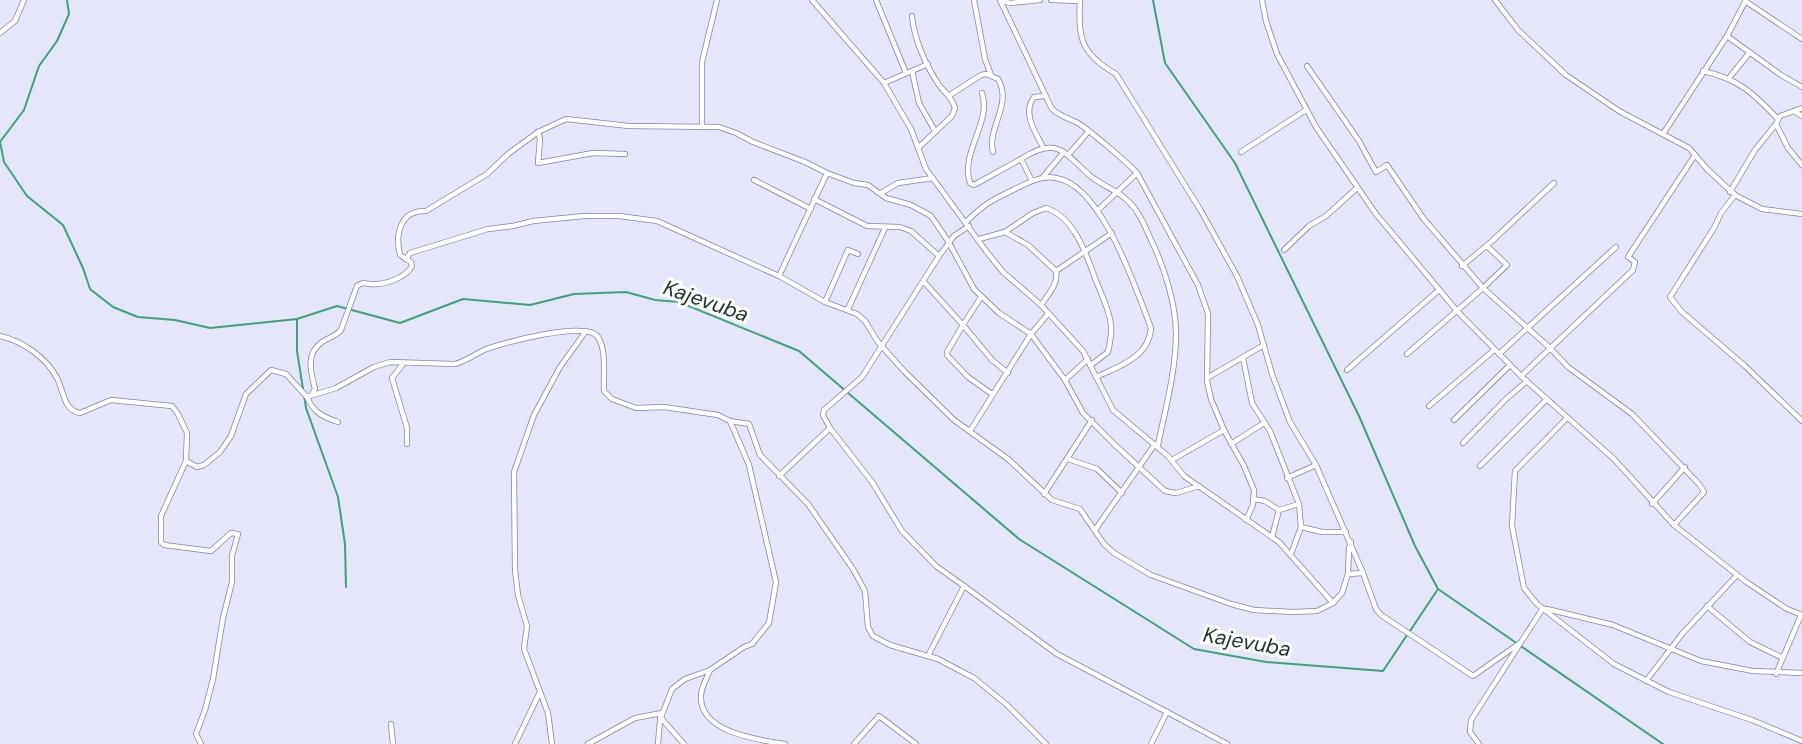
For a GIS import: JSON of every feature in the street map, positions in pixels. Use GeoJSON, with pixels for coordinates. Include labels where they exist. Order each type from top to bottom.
{"type":"FeatureCollection","features":[{"type":"Feature","properties":{"kind":"street"},"geometry":{"type":"LineString","coordinates":[[0,33],[15,21],[24,0]]}},
{"type":"Feature","properties":{"kind":"street"},"geometry":{"type":"LineString","coordinates":[[702,127],[702,62],[718,0]]}},
{"type":"Feature","properties":{"kind":"street"},"geometry":{"type":"LineString","coordinates":[[813,0],[884,83],[911,130],[923,164],[933,178],[1003,272],[1041,305],[1089,362],[1114,410],[1172,460],[1180,472],[1272,537],[1291,554],[1333,603]]}},
{"type":"Feature","properties":{"kind":"street"},"geometry":{"type":"LineString","coordinates":[[876,0],[909,72],[919,103],[935,131]]}},
{"type":"Feature","properties":{"kind":"street"},"geometry":{"type":"LineString","coordinates":[[974,0],[985,59],[992,76]]}},
{"type":"Feature","properties":{"kind":"street"},"geometry":{"type":"LineString","coordinates":[[1000,0],[1010,3],[1040,0]]}},
{"type":"Feature","properties":{"kind":"street"},"geometry":{"type":"LineString","coordinates":[[1000,0],[1055,112],[1077,123],[1137,173],[1198,285],[1208,314],[1207,378],[1211,399],[1252,484],[1251,512],[1246,520]]}},
{"type":"Feature","properties":{"kind":"street"},"geometry":{"type":"LineString","coordinates":[[1051,0],[1080,0],[1081,33],[1085,48],[1097,63],[1116,74],[1201,211],[1237,276],[1258,325],[1290,422],[1316,465],[1351,542],[1376,609],[1473,676],[1520,643]]}},
{"type":"Feature","properties":{"kind":"street"},"geometry":{"type":"LineString","coordinates":[[1262,0],[1269,34],[1306,110],[1357,188],[1399,244],[1457,311],[1521,376],[1614,459],[1652,504],[1674,525],[1737,575],[1787,609],[1802,615],[1776,674]]}},
{"type":"Feature","properties":{"kind":"street"},"geometry":{"type":"LineString","coordinates":[[1495,0],[1518,30],[1566,75],[1619,111],[1689,148],[1733,194],[1762,209],[1802,214]]}},
{"type":"Feature","properties":{"kind":"street"},"geometry":{"type":"LineString","coordinates":[[1663,134],[1727,36],[1746,1],[1802,39]]}},
{"type":"Feature","properties":{"kind":"street"},"geometry":{"type":"LineString","coordinates":[[912,16],[917,40],[928,64],[938,84],[955,104],[954,112],[918,148]]}},
{"type":"Feature","properties":{"kind":"street"},"geometry":{"type":"LineString","coordinates":[[1727,36],[1802,87]]}},
{"type":"Feature","properties":{"kind":"street"},"geometry":{"type":"LineString","coordinates":[[1729,78],[1750,52]]}},
{"type":"Feature","properties":{"kind":"street"},"geometry":{"type":"LineString","coordinates":[[884,83],[928,64]]}},
{"type":"Feature","properties":{"kind":"street"},"geometry":{"type":"LineString","coordinates":[[1307,66],[1359,141],[1376,172],[1387,165],[1423,218],[1462,266],[1578,375],[1632,414],[1685,467],[1704,492],[1674,525]]}},
{"type":"Feature","properties":{"kind":"street"},"geometry":{"type":"LineString","coordinates":[[1703,71],[1729,78],[1752,94],[1777,122],[1788,148],[1802,164]]}},
{"type":"Feature","properties":{"kind":"street"},"geometry":{"type":"LineString","coordinates":[[950,95],[981,75],[998,79],[1004,93],[992,137],[993,152]]}},
{"type":"Feature","properties":{"kind":"street"},"geometry":{"type":"LineString","coordinates":[[982,93],[983,112],[967,169],[970,183],[974,185],[1043,147],[1066,153],[1095,180],[1118,192],[1140,215],[1164,269],[1176,339],[1156,445],[1095,530]]}},
{"type":"Feature","properties":{"kind":"street"},"geometry":{"type":"LineString","coordinates":[[1043,147],[1032,126],[1029,108],[1034,97],[1045,96]]}},
{"type":"Feature","properties":{"kind":"street"},"geometry":{"type":"LineString","coordinates":[[1802,108],[1783,114],[1755,150],[1714,228],[1670,298],[1802,421]]}},
{"type":"Feature","properties":{"kind":"street"},"geometry":{"type":"LineString","coordinates":[[1241,152],[1306,110]]}},
{"type":"Feature","properties":{"kind":"street"},"geometry":{"type":"LineString","coordinates":[[1794,111],[1802,116]]}},
{"type":"Feature","properties":{"kind":"street"},"geometry":{"type":"LineString","coordinates":[[309,396],[315,388],[310,365],[312,356],[320,344],[336,336],[341,330],[357,286],[364,282],[377,285],[410,271],[411,262],[400,255],[398,232],[406,216],[417,210],[426,211],[487,174],[538,132],[566,119],[620,125],[719,127],[827,173],[868,185],[892,201],[909,205],[931,216],[971,285],[999,313],[1031,334],[1065,380],[1077,403],[1138,468],[1168,493],[1199,486]]}},
{"type":"Feature","properties":{"kind":"street"},"geometry":{"type":"LineString","coordinates":[[538,132],[538,163],[593,153],[625,154]]}},
{"type":"Feature","properties":{"kind":"street"},"geometry":{"type":"LineString","coordinates":[[1043,178],[1088,132]]}},
{"type":"Feature","properties":{"kind":"street"},"geometry":{"type":"LineString","coordinates":[[1521,376],[1633,270],[1634,262],[1628,257],[1695,155]]}},
{"type":"Feature","properties":{"kind":"street"},"geometry":{"type":"LineString","coordinates":[[1021,159],[1032,181]]}},
{"type":"Feature","properties":{"kind":"street"},"geometry":{"type":"LineString","coordinates":[[779,276],[827,173]]}},
{"type":"Feature","properties":{"kind":"street"},"geometry":{"type":"LineString","coordinates":[[1097,211],[1137,173]]}},
{"type":"Feature","properties":{"kind":"street"},"geometry":{"type":"LineString","coordinates":[[1096,377],[1137,356],[1147,346],[1151,328],[1112,233],[1097,211],[1087,198],[1066,181],[1054,177],[1043,178],[989,201],[954,236],[862,377],[824,410],[823,415],[872,482],[902,531],[936,566],[1057,654],[1227,744]]}},
{"type":"Feature","properties":{"kind":"street"},"geometry":{"type":"LineString","coordinates":[[881,193],[898,183],[933,178]]}},
{"type":"Feature","properties":{"kind":"street"},"geometry":{"type":"LineString","coordinates":[[754,180],[811,209]]}},
{"type":"Feature","properties":{"kind":"street"},"geometry":{"type":"LineString","coordinates":[[1462,266],[1554,183]]}},
{"type":"Feature","properties":{"kind":"street"},"geometry":{"type":"LineString","coordinates":[[1284,250],[1357,188]]}},
{"type":"Feature","properties":{"kind":"street"},"geometry":{"type":"LineString","coordinates":[[814,199],[859,223],[885,228],[900,227],[911,231],[939,257]]}},
{"type":"Feature","properties":{"kind":"street"},"geometry":{"type":"LineString","coordinates":[[979,239],[1006,232],[1041,209],[1050,209],[1074,230],[1108,310],[1112,334],[1108,352],[1065,380]]}},
{"type":"Feature","properties":{"kind":"street"},"geometry":{"type":"LineString","coordinates":[[406,259],[410,253],[488,229],[533,221],[584,216],[619,216],[657,221],[779,276],[865,321],[882,347],[944,412],[1007,459],[1044,494],[1059,504],[1080,509],[1104,544],[1125,561],[1151,575],[1209,598],[1254,610],[1317,611],[1333,603],[1342,593],[1348,574],[1351,542]]}},
{"type":"Feature","properties":{"kind":"street"},"geometry":{"type":"LineString","coordinates":[[848,310],[885,228]]}},
{"type":"Feature","properties":{"kind":"street"},"geometry":{"type":"LineString","coordinates":[[1006,232],[1028,245],[1056,271],[1055,285],[1041,305]]}},
{"type":"Feature","properties":{"kind":"street"},"geometry":{"type":"LineString","coordinates":[[1056,271],[1112,233]]}},
{"type":"Feature","properties":{"kind":"street"},"geometry":{"type":"LineString","coordinates":[[1407,355],[1507,265],[1487,246]]}},
{"type":"Feature","properties":{"kind":"street"},"geometry":{"type":"LineString","coordinates":[[1429,406],[1527,327],[1616,247]]}},
{"type":"Feature","properties":{"kind":"street"},"geometry":{"type":"LineString","coordinates":[[825,302],[848,250],[858,254]]}},
{"type":"Feature","properties":{"kind":"street"},"geometry":{"type":"LineString","coordinates":[[924,282],[992,360],[1008,373]]}},
{"type":"Feature","properties":{"kind":"street"},"geometry":{"type":"LineString","coordinates":[[1347,370],[1439,290]]}},
{"type":"Feature","properties":{"kind":"street"},"geometry":{"type":"LineString","coordinates":[[981,297],[947,353],[968,377],[992,394]]}},
{"type":"Feature","properties":{"kind":"street"},"geometry":{"type":"LineString","coordinates":[[970,431],[1031,334],[1048,314]]}},
{"type":"Feature","properties":{"kind":"street"},"geometry":{"type":"LineString","coordinates":[[309,396],[336,388],[374,367],[390,362],[455,364],[485,350],[545,333],[586,331],[598,336],[602,348],[604,391],[611,399],[636,408],[664,407],[718,415],[751,426],[756,449],[808,504],[853,569],[864,591],[867,627],[870,633],[890,645],[948,663],[983,684],[1046,744]]}},
{"type":"Feature","properties":{"kind":"street"},"geometry":{"type":"LineString","coordinates":[[552,744],[548,713],[524,649],[527,626],[518,595],[515,570],[514,472],[534,415],[560,367],[586,331]]}},
{"type":"Feature","properties":{"kind":"street"},"geometry":{"type":"LineString","coordinates":[[0,336],[23,343],[49,365],[58,379],[68,408],[75,412],[80,413],[111,400],[172,406],[187,433],[187,461],[161,516],[162,544],[211,551],[225,536],[238,534],[232,556],[233,582],[223,618],[214,679],[196,734],[201,744]]}},
{"type":"Feature","properties":{"kind":"street"},"geometry":{"type":"LineString","coordinates":[[1207,378],[1264,345]]}},
{"type":"Feature","properties":{"kind":"street"},"geometry":{"type":"LineString","coordinates":[[1243,358],[1252,404],[1270,431],[1299,504],[1301,527],[1291,554]]}},
{"type":"Feature","properties":{"kind":"street"},"geometry":{"type":"LineString","coordinates":[[403,363],[392,377],[407,428],[407,444]]}},
{"type":"Feature","properties":{"kind":"street"},"geometry":{"type":"LineString","coordinates":[[1454,420],[1510,365]]}},
{"type":"Feature","properties":{"kind":"street"},"geometry":{"type":"LineString","coordinates":[[187,461],[197,467],[204,466],[220,452],[231,436],[246,394],[271,370],[286,374],[309,396],[313,409],[324,418],[338,422]]}},
{"type":"Feature","properties":{"kind":"street"},"geometry":{"type":"LineString","coordinates":[[1463,443],[1527,381]]}},
{"type":"Feature","properties":{"kind":"street"},"geometry":{"type":"LineString","coordinates":[[1480,466],[1547,399]]}},
{"type":"Feature","properties":{"kind":"street"},"geometry":{"type":"LineString","coordinates":[[1567,418],[1515,471],[1512,526],[1520,573],[1528,596],[1614,664],[1646,681],[1802,741]]}},
{"type":"Feature","properties":{"kind":"street"},"geometry":{"type":"LineString","coordinates":[[1044,494],[1092,420]]}},
{"type":"Feature","properties":{"kind":"street"},"geometry":{"type":"LineString","coordinates":[[658,744],[661,715],[675,687],[685,679],[710,670],[757,640],[769,623],[776,582],[749,465],[730,421]]}},
{"type":"Feature","properties":{"kind":"street"},"geometry":{"type":"LineString","coordinates":[[1231,444],[1264,423]]}},
{"type":"Feature","properties":{"kind":"street"},"geometry":{"type":"LineString","coordinates":[[779,476],[830,428]]}},
{"type":"Feature","properties":{"kind":"street"},"geometry":{"type":"LineString","coordinates":[[1172,460],[1224,430]]}},
{"type":"Feature","properties":{"kind":"street"},"geometry":{"type":"LineString","coordinates":[[1068,459],[1097,469],[1122,493]]}},
{"type":"Feature","properties":{"kind":"street"},"geometry":{"type":"LineString","coordinates":[[1287,478],[1316,465]]}},
{"type":"Feature","properties":{"kind":"street"},"geometry":{"type":"LineString","coordinates":[[1652,504],[1685,467]]}},
{"type":"Feature","properties":{"kind":"street"},"geometry":{"type":"LineString","coordinates":[[1253,499],[1265,501],[1279,510],[1299,504]]}},
{"type":"Feature","properties":{"kind":"street"},"geometry":{"type":"LineString","coordinates":[[1272,537],[1279,510]]}},
{"type":"Feature","properties":{"kind":"street"},"geometry":{"type":"LineString","coordinates":[[1301,527],[1322,532],[1346,532]]}},
{"type":"Feature","properties":{"kind":"street"},"geometry":{"type":"LineString","coordinates":[[1348,574],[1363,573]]}},
{"type":"Feature","properties":{"kind":"street"},"geometry":{"type":"LineString","coordinates":[[1646,681],[1669,649],[1737,575]]}},
{"type":"Feature","properties":{"kind":"street"},"geometry":{"type":"LineString","coordinates":[[928,656],[964,586]]}},
{"type":"Feature","properties":{"kind":"street"},"geometry":{"type":"LineString","coordinates":[[1707,606],[1750,642],[1783,658]]}},
{"type":"Feature","properties":{"kind":"street"},"geometry":{"type":"LineString","coordinates":[[1479,744],[1471,732],[1471,720],[1543,608]]}},
{"type":"Feature","properties":{"kind":"street"},"geometry":{"type":"LineString","coordinates":[[1543,608],[1613,625],[1700,661],[1776,674],[1802,673]]}},
{"type":"Feature","properties":{"kind":"street"},"geometry":{"type":"LineString","coordinates":[[710,670],[701,695],[703,707],[710,718],[726,730],[741,736],[785,744]]}},
{"type":"Feature","properties":{"kind":"street"},"geometry":{"type":"LineString","coordinates":[[515,744],[540,694]]}},
{"type":"Feature","properties":{"kind":"street"},"geometry":{"type":"LineString","coordinates":[[1152,744],[1167,712]]}},
{"type":"Feature","properties":{"kind":"street"},"geometry":{"type":"LineString","coordinates":[[588,744],[635,718],[661,715]]}},
{"type":"Feature","properties":{"kind":"street"},"geometry":{"type":"LineString","coordinates":[[661,715],[684,744]]}},
{"type":"Feature","properties":{"kind":"street"},"geometry":{"type":"LineString","coordinates":[[854,744],[880,716],[916,744]]}},
{"type":"Feature","properties":{"kind":"street"},"geometry":{"type":"LineString","coordinates":[[391,724],[393,744]]}},
{"type":"Feature","properties":{"kind":"waterway","name":"Kajevuba"},"geometry":{"type":"LineString","coordinates":[[67,0],[69,14],[57,41],[39,66],[24,110],[0,142],[4,162],[27,196],[63,225],[90,289],[113,307],[138,317],[175,320],[210,328],[297,319],[337,306],[400,323],[463,299],[530,305],[574,294],[626,292],[655,300],[679,302],[799,351],[1019,539],[1194,649],[1266,662],[1383,671],[1407,635]]}},
{"type":"Feature","properties":{"kind":"waterway"},"geometry":{"type":"LineString","coordinates":[[1153,0],[1165,63],[1235,163],[1359,416],[1415,546],[1438,589],[1663,744]]}},
{"type":"Feature","properties":{"kind":"waterway"},"geometry":{"type":"LineString","coordinates":[[297,319],[297,351],[303,389]]}},
{"type":"Feature","properties":{"kind":"waterway"},"geometry":{"type":"LineString","coordinates":[[304,395],[306,408],[338,497],[345,544],[346,587]]}},
{"type":"Feature","properties":{"kind":"waterway","name":"Kajevuba"},"geometry":{"type":"LineString","coordinates":[[1410,631],[1438,589]]}}]}
